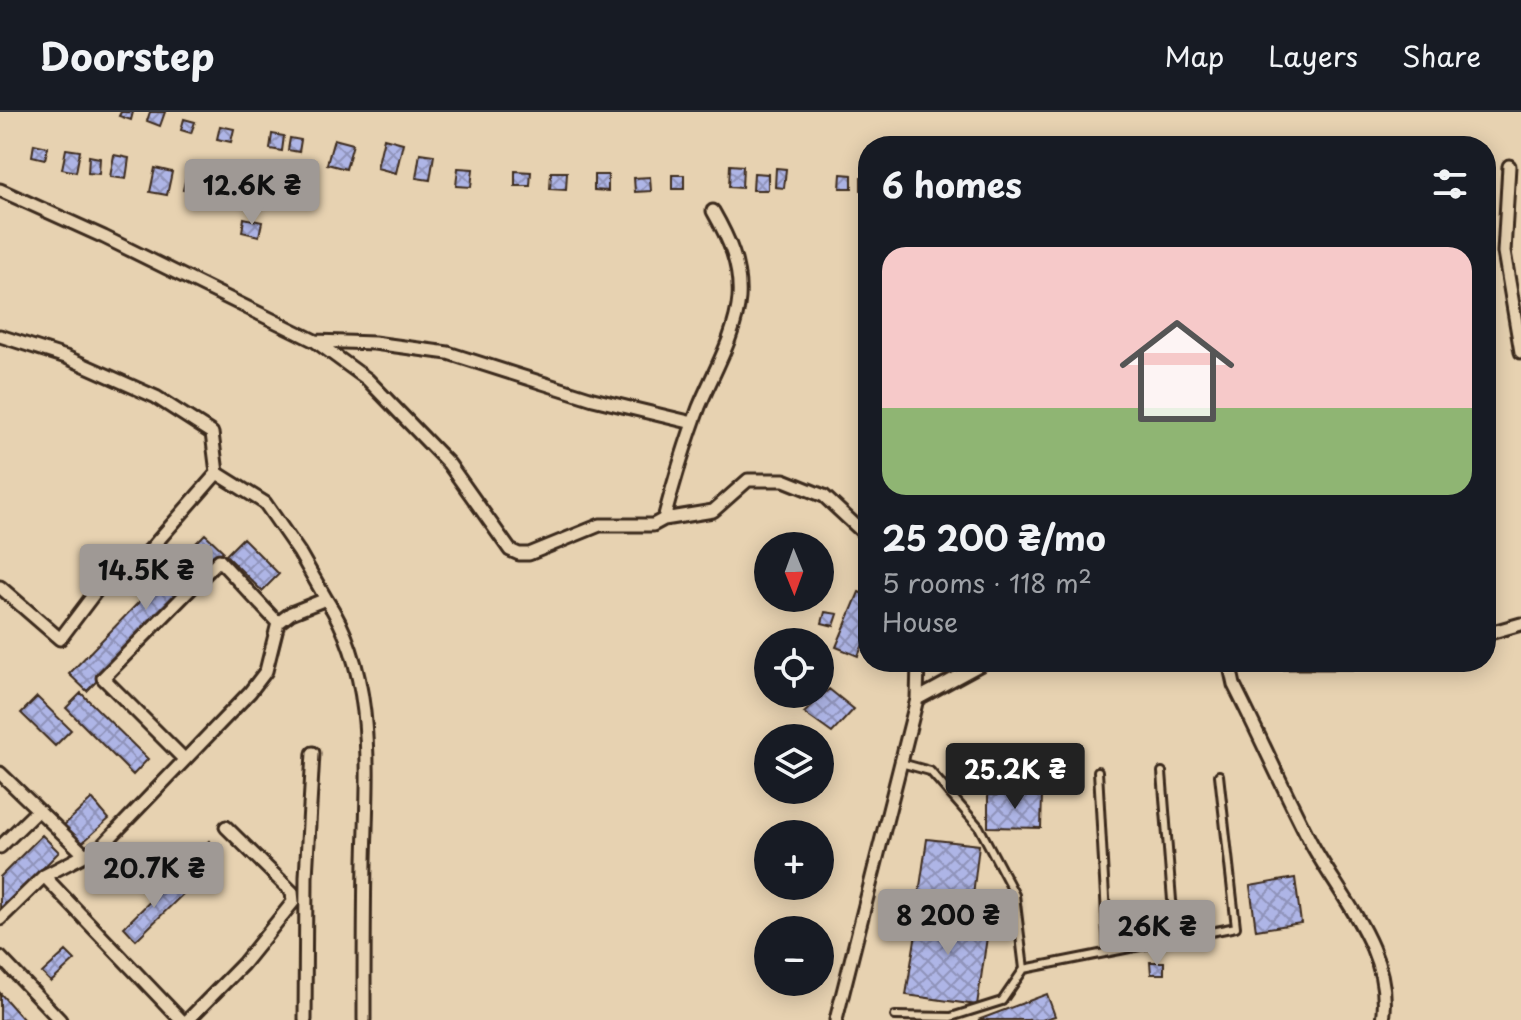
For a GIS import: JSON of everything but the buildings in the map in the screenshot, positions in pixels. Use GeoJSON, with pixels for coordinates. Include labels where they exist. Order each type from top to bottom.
{"type":"FeatureCollection","features":[{"type":"Feature","properties":{"kind":"street"},"geometry":{"type":"LineString","coordinates":[[1509,166],[1504,252],[1521,352]]}},
{"type":"Feature","properties":{"kind":"street"},"geometry":{"type":"LineString","coordinates":[[0,190],[104,237],[315,341],[367,379],[449,464],[510,550],[519,554],[529,554],[600,525],[653,525],[664,519],[713,511],[748,480],[784,480],[824,496],[858,528]]}},
{"type":"Feature","properties":{"kind":"street"},"geometry":{"type":"LineString","coordinates":[[664,519],[693,423],[728,340],[739,299],[737,264],[730,241],[713,211]]}},
{"type":"Feature","properties":{"kind":"street"},"geometry":{"type":"LineString","coordinates":[[0,336],[66,357],[156,397],[212,433],[217,473],[148,552],[100,586],[60,639],[0,587]]}},
{"type":"Feature","properties":{"kind":"street"},"geometry":{"type":"LineString","coordinates":[[315,341],[374,343],[448,353],[593,399],[693,423]]}},
{"type":"Feature","properties":{"kind":"street"},"geometry":{"type":"LineString","coordinates":[[217,473],[265,503],[337,616],[355,661],[365,713],[364,1020]]}},
{"type":"Feature","properties":{"kind":"street"},"geometry":{"type":"LineString","coordinates":[[184,759],[103,678],[219,560],[278,623]]}},
{"type":"Feature","properties":{"kind":"street"},"geometry":{"type":"LineString","coordinates":[[0,919],[44,876],[102,846],[250,692],[266,671],[278,623],[291,613],[326,599]]}},
{"type":"Feature","properties":{"kind":"street"},"geometry":{"type":"LineString","coordinates":[[1496,631],[1521,624]]}},
{"type":"Feature","properties":{"kind":"street"},"geometry":{"type":"LineString","coordinates":[[836,1020],[917,699],[918,672]]}},
{"type":"Feature","properties":{"kind":"street"},"geometry":{"type":"LineString","coordinates":[[917,699],[967,672]]}},
{"type":"Feature","properties":{"kind":"street"},"geometry":{"type":"LineString","coordinates":[[1231,672],[1234,685],[1311,843],[1369,939],[1382,974],[1383,1020]]}},
{"type":"Feature","properties":{"kind":"street"},"geometry":{"type":"LineString","coordinates":[[305,1020],[306,877],[313,753]]}},
{"type":"Feature","properties":{"kind":"street"},"geometry":{"type":"LineString","coordinates":[[0,773],[85,855]]}},
{"type":"Feature","properties":{"kind":"street"},"geometry":{"type":"LineString","coordinates":[[0,847],[38,810]]}},
{"type":"Feature","properties":{"kind":"street"},"geometry":{"type":"LineString","coordinates":[[188,1020],[243,964],[293,902],[292,892],[226,827]]}},
{"type":"Feature","properties":{"kind":"street"},"geometry":{"type":"LineString","coordinates":[[44,876],[181,1020]]}},
{"type":"Feature","properties":{"kind":"street"},"geometry":{"type":"LineString","coordinates":[[0,957],[60,1020]]}},
{"type":"Feature","properties":{"kind":"lane"},"geometry":{"type":"LineString","coordinates":[[895,1016],[951,1017],[1002,1001],[1024,969],[1015,895],[979,827],[930,771],[901,763]]}},
{"type":"Feature","properties":{"kind":"lane"},"geometry":{"type":"LineString","coordinates":[[1098,771],[1108,952]]}},
{"type":"Feature","properties":{"kind":"lane"},"geometry":{"type":"LineString","coordinates":[[1162,772],[1175,939]]}},
{"type":"Feature","properties":{"kind":"lane"},"geometry":{"type":"LineString","coordinates":[[1024,969],[1236,927],[1219,775]]}}]}
